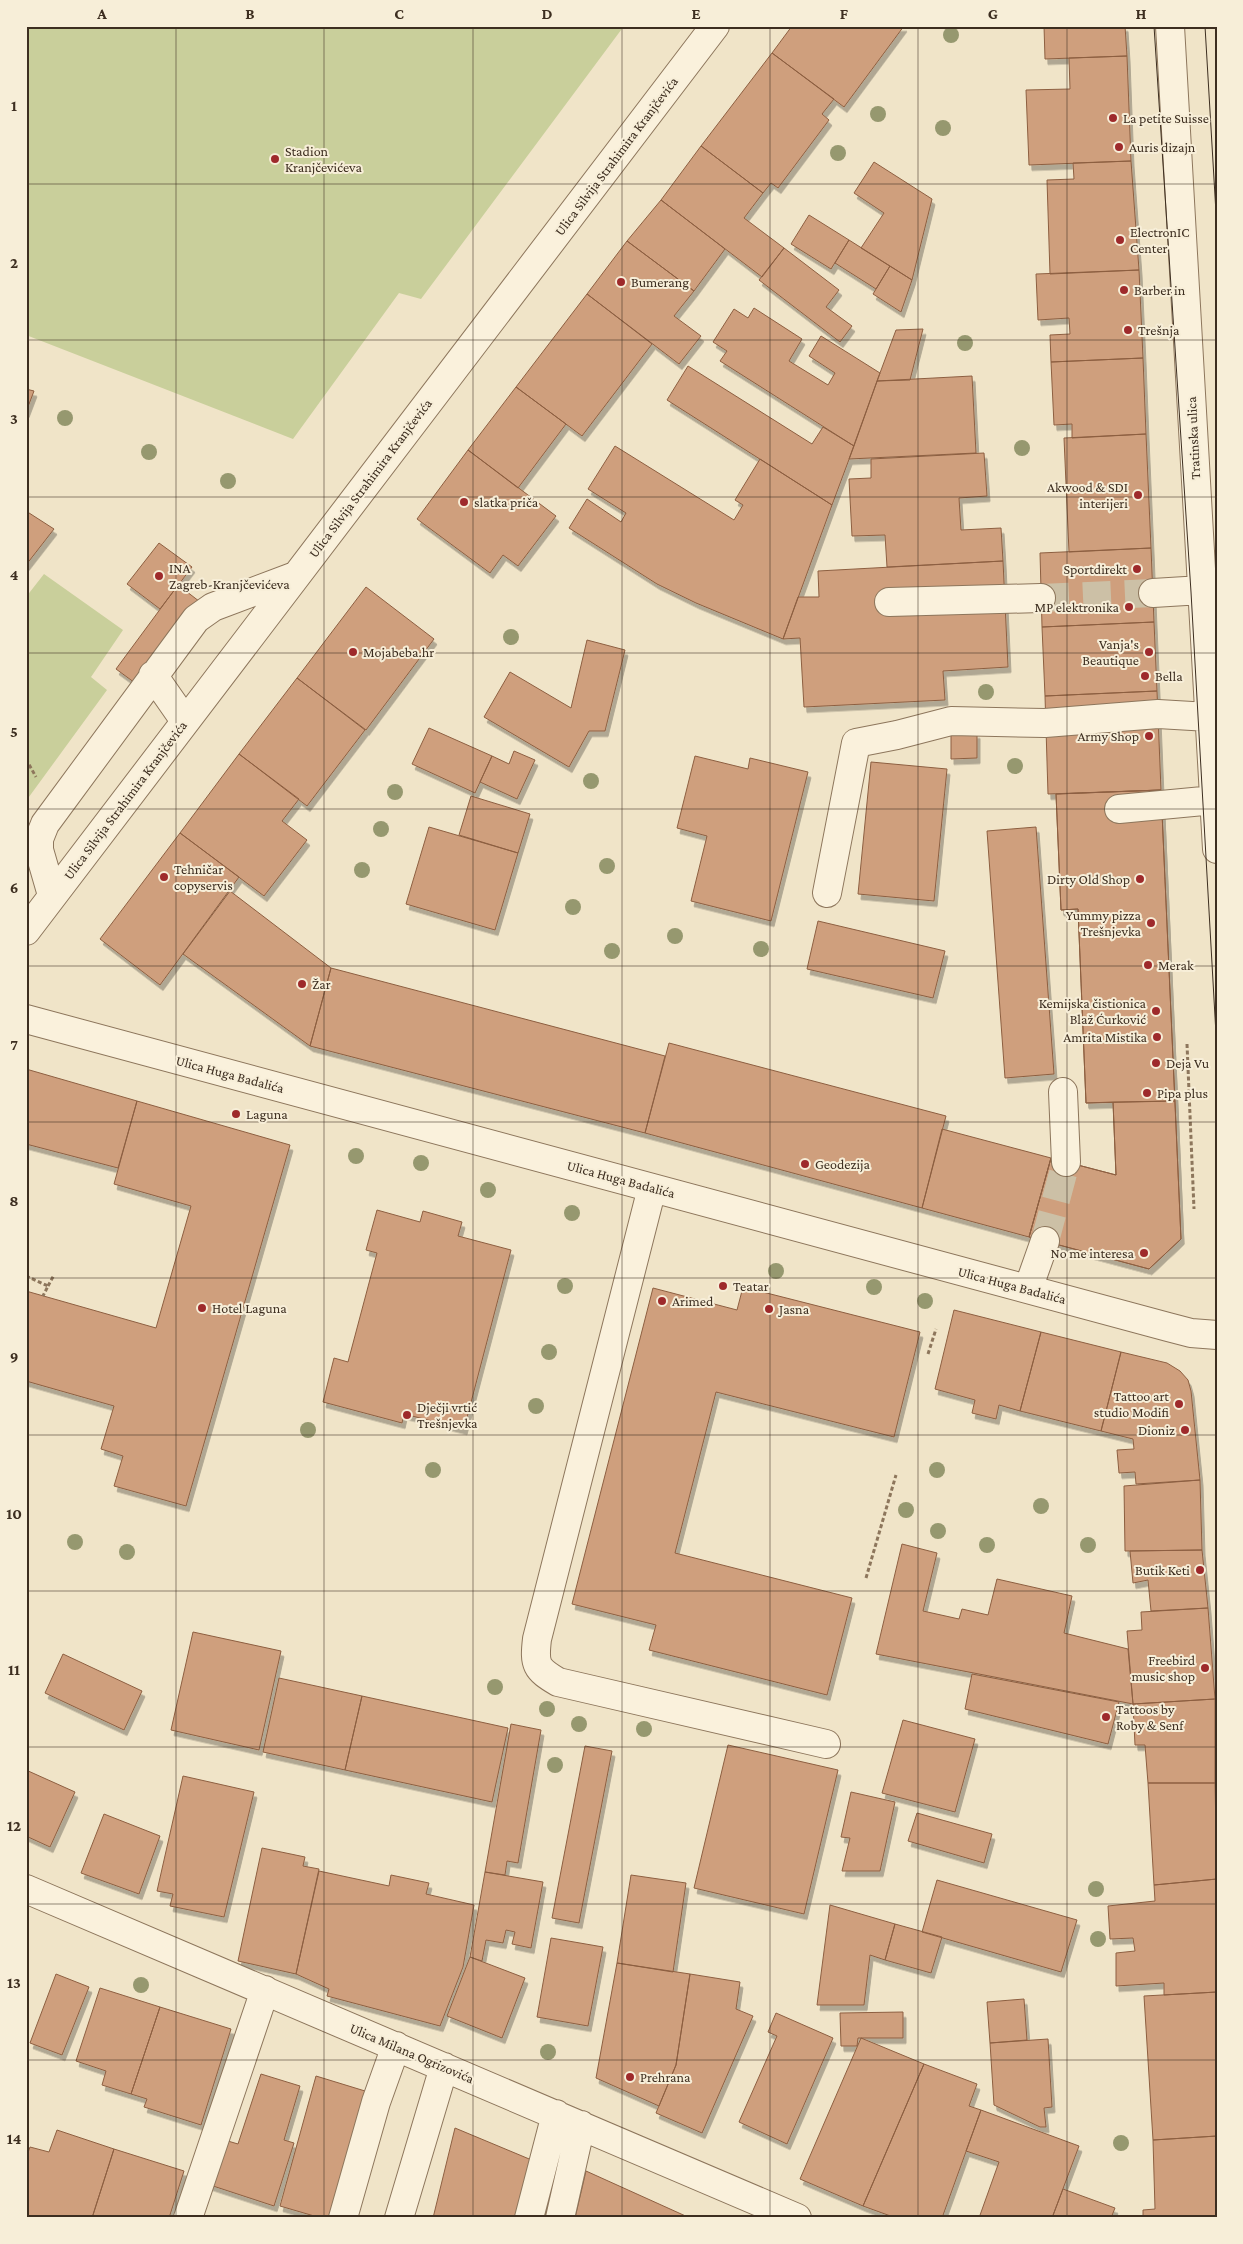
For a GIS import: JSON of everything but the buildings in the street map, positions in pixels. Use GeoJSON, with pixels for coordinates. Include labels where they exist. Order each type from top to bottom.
{"type":"FeatureCollection","features":[{"type":"Feature","properties":{"kind":"street","name":"Ulica Silvija Strahimira Kranjčevića"},"geometry":{"type":"LineString","coordinates":[[26,930],[715,26]]}},
{"type":"Feature","properties":{"kind":"street","name":"Tratinska ulica"},"geometry":{"type":"LineString","coordinates":[[1170,26],[1217,850]]}},
{"type":"Feature","properties":{"kind":"street"},"geometry":{"type":"LineString","coordinates":[[52,895],[38,850],[39,839],[45,824],[153,675],[196,619],[213,607],[295,576]]}},
{"type":"Feature","properties":{"kind":"street"},"geometry":{"type":"LineString","coordinates":[[1153,592],[1202,590]]}},
{"type":"Feature","properties":{"kind":"street"},"geometry":{"type":"LineString","coordinates":[[889,602],[1041,598]]}},
{"type":"Feature","properties":{"kind":"street"},"geometry":{"type":"LineString","coordinates":[[153,675],[185,721]]}},
{"type":"Feature","properties":{"kind":"street"},"geometry":{"type":"LineString","coordinates":[[827,893],[856,743],[951,721],[1046,723],[1158,714],[1208,717]]}},
{"type":"Feature","properties":{"kind":"street"},"geometry":{"type":"LineString","coordinates":[[1119,809],[1214,800]]}},
{"type":"Feature","properties":{"kind":"street","name":"Ulica Huga Badalića"},"geometry":{"type":"LineString","coordinates":[[26,1019],[1168,1327],[1217,1335]]}},
{"type":"Feature","properties":{"kind":"street"},"geometry":{"type":"LineString","coordinates":[[1063,1092],[1066,1162]]}},
{"type":"Feature","properties":{"kind":"street"},"geometry":{"type":"LineString","coordinates":[[652,1188],[537,1639],[535,1659],[541,1672],[558,1682],[826,1744]]}},
{"type":"Feature","properties":{"kind":"street"},"geometry":{"type":"LineString","coordinates":[[1028,1289],[1045,1241]]}},
{"type":"Feature","properties":{"kind":"street","name":"Ulica Milana Ogrizovića"},"geometry":{"type":"LineString","coordinates":[[26,1889],[797,2218]]}},
{"type":"Feature","properties":{"kind":"street"},"geometry":{"type":"LineString","coordinates":[[188,2218],[265,1990]]}},
{"type":"Feature","properties":{"kind":"street"},"geometry":{"type":"LineString","coordinates":[[343,2218],[376,2102],[396,2046]]}},
{"type":"Feature","properties":{"kind":"street"},"geometry":{"type":"LineString","coordinates":[[400,2218],[444,2067]]}},
{"type":"Feature","properties":{"kind":"street"},"geometry":{"type":"LineString","coordinates":[[529,2218],[556,2114]]}},
{"type":"Feature","properties":{"kind":"street"},"geometry":{"type":"LineString","coordinates":[[560,2218],[581,2125]]}},
{"type":"Feature","properties":{"kind":"path"},"geometry":{"type":"LineString","coordinates":[[26,759],[36,778]]}},
{"type":"Feature","properties":{"kind":"path"},"geometry":{"type":"LineString","coordinates":[[1188,1044],[1194,1209]]}},
{"type":"Feature","properties":{"kind":"path"},"geometry":{"type":"LineString","coordinates":[[43,1296],[54,1275]]}},
{"type":"Feature","properties":{"kind":"path"},"geometry":{"type":"LineString","coordinates":[[26,1276],[48,1286]]}},
{"type":"Feature","properties":{"kind":"path"},"geometry":{"type":"LineString","coordinates":[[928,1354],[936,1329]]}},
{"type":"Feature","properties":{"kind":"path"},"geometry":{"type":"LineString","coordinates":[[866,1578],[896,1475]]}},
{"type":"Feature","properties":{"kind":"green space","name":"Stadion Kranjčevićeva"},"geometry":{"type":"Polygon","coordinates":[[[26,26],[624,26],[421,299],[399,293],[293,439],[26,335],[26,26]]]}},
{"type":"Feature","properties":{"kind":"green space"},"geometry":{"type":"Polygon","coordinates":[[[44,574],[123,630],[91,677],[107,690],[26,801],[26,597],[44,574]]]}},
{"type":"Feature","properties":{"kind":"tunnel"},"geometry":{"type":"LineString","coordinates":[[1041,598],[1153,593]]}},
{"type":"Feature","properties":{"kind":"tunnel"},"geometry":{"type":"LineString","coordinates":[[1045,1241],[1066,1162]]}},
{"type":"Feature","properties":{"kind":"tram line"},"geometry":{"type":"LineString","coordinates":[[1154,26],[1191,592],[1217,1052]]}},
{"type":"Feature","properties":{"kind":"tram line"},"geometry":{"type":"LineString","coordinates":[[1205,26],[1217,230]]}},
{"type":"Feature","properties":{"kind":"place","name":"La petite Suisse"},"geometry":{"type":"Point","coordinates":[1113,118]}},
{"type":"Feature","properties":{"kind":"place","name":"Auris dizajn"},"geometry":{"type":"Point","coordinates":[1119,147]}},
{"type":"Feature","properties":{"kind":"place","name":"Stadion Kranjčevićeva"},"geometry":{"type":"Point","coordinates":[275,159]}},
{"type":"Feature","properties":{"kind":"place","name":"ElectronIC Center"},"geometry":{"type":"Point","coordinates":[1120,240]}},
{"type":"Feature","properties":{"kind":"place","name":"Bumerang"},"geometry":{"type":"Point","coordinates":[621,282]}},
{"type":"Feature","properties":{"kind":"place","name":"Barber in"},"geometry":{"type":"Point","coordinates":[1124,290]}},
{"type":"Feature","properties":{"kind":"place","name":"Trešnja"},"geometry":{"type":"Point","coordinates":[1128,330]}},
{"type":"Feature","properties":{"kind":"place","name":"Akwood & SDI interijeri"},"geometry":{"type":"Point","coordinates":[1138,495]}},
{"type":"Feature","properties":{"kind":"place","name":"slatka priča"},"geometry":{"type":"Point","coordinates":[464,502]}},
{"type":"Feature","properties":{"kind":"place","name":"Sportdirekt"},"geometry":{"type":"Point","coordinates":[1137,569]}},
{"type":"Feature","properties":{"kind":"place","name":"INA Zagreb-Kranjčevićeva"},"geometry":{"type":"Point","coordinates":[159,576]}},
{"type":"Feature","properties":{"kind":"place","name":"MP elektronika"},"geometry":{"type":"Point","coordinates":[1129,607]}},
{"type":"Feature","properties":{"kind":"place","name":"Mojabeba.hr"},"geometry":{"type":"Point","coordinates":[353,652]}},
{"type":"Feature","properties":{"kind":"place","name":"Vanja's Beautique"},"geometry":{"type":"Point","coordinates":[1149,652]}},
{"type":"Feature","properties":{"kind":"place","name":"Bella"},"geometry":{"type":"Point","coordinates":[1145,676]}},
{"type":"Feature","properties":{"kind":"place","name":"Army Shop"},"geometry":{"type":"Point","coordinates":[1149,736]}},
{"type":"Feature","properties":{"kind":"place","name":"Tehničar copyservis"},"geometry":{"type":"Point","coordinates":[164,877]}},
{"type":"Feature","properties":{"kind":"place","name":"Dirty Old Shop"},"geometry":{"type":"Point","coordinates":[1140,879]}},
{"type":"Feature","properties":{"kind":"place","name":"Yummy pizza Trešnjevka"},"geometry":{"type":"Point","coordinates":[1151,923]}},
{"type":"Feature","properties":{"kind":"place","name":"Merak"},"geometry":{"type":"Point","coordinates":[1148,965]}},
{"type":"Feature","properties":{"kind":"place","name":"Žar"},"geometry":{"type":"Point","coordinates":[302,984]}},
{"type":"Feature","properties":{"kind":"place","name":"Kemijska čistionica Blaž Ćurković"},"geometry":{"type":"Point","coordinates":[1156,1011]}},
{"type":"Feature","properties":{"kind":"place","name":"Amrita Mistika"},"geometry":{"type":"Point","coordinates":[1157,1037]}},
{"type":"Feature","properties":{"kind":"place","name":"Deja Vu"},"geometry":{"type":"Point","coordinates":[1156,1063]}},
{"type":"Feature","properties":{"kind":"place","name":"Pipa plus"},"geometry":{"type":"Point","coordinates":[1147,1093]}},
{"type":"Feature","properties":{"kind":"place","name":"Laguna"},"geometry":{"type":"Point","coordinates":[236,1114]}},
{"type":"Feature","properties":{"kind":"place","name":"Geodezija"},"geometry":{"type":"Point","coordinates":[805,1164]}},
{"type":"Feature","properties":{"kind":"place","name":"No me interesa"},"geometry":{"type":"Point","coordinates":[1144,1253]}},
{"type":"Feature","properties":{"kind":"place","name":"Teatar"},"geometry":{"type":"Point","coordinates":[723,1286]}},
{"type":"Feature","properties":{"kind":"place","name":"Arimed"},"geometry":{"type":"Point","coordinates":[662,1301]}},
{"type":"Feature","properties":{"kind":"place","name":"Hotel Laguna"},"geometry":{"type":"Point","coordinates":[202,1308]}},
{"type":"Feature","properties":{"kind":"place","name":"Jasna"},"geometry":{"type":"Point","coordinates":[769,1309]}},
{"type":"Feature","properties":{"kind":"place","name":"Tattoo art studio Modifi"},"geometry":{"type":"Point","coordinates":[1179,1404]}},
{"type":"Feature","properties":{"kind":"place","name":"Dječji vrtić Trešnjevka"},"geometry":{"type":"Point","coordinates":[407,1415]}},
{"type":"Feature","properties":{"kind":"place","name":"Dioniz"},"geometry":{"type":"Point","coordinates":[1185,1430]}},
{"type":"Feature","properties":{"kind":"place","name":"Butik Keti"},"geometry":{"type":"Point","coordinates":[1200,1570]}},
{"type":"Feature","properties":{"kind":"place","name":"Freebird music shop"},"geometry":{"type":"Point","coordinates":[1205,1668]}},
{"type":"Feature","properties":{"kind":"place","name":"Tattoos by Roby & Senf"},"geometry":{"type":"Point","coordinates":[1106,1717]}},
{"type":"Feature","properties":{"kind":"place","name":"Prehrana"},"geometry":{"type":"Point","coordinates":[630,2077]}}]}
